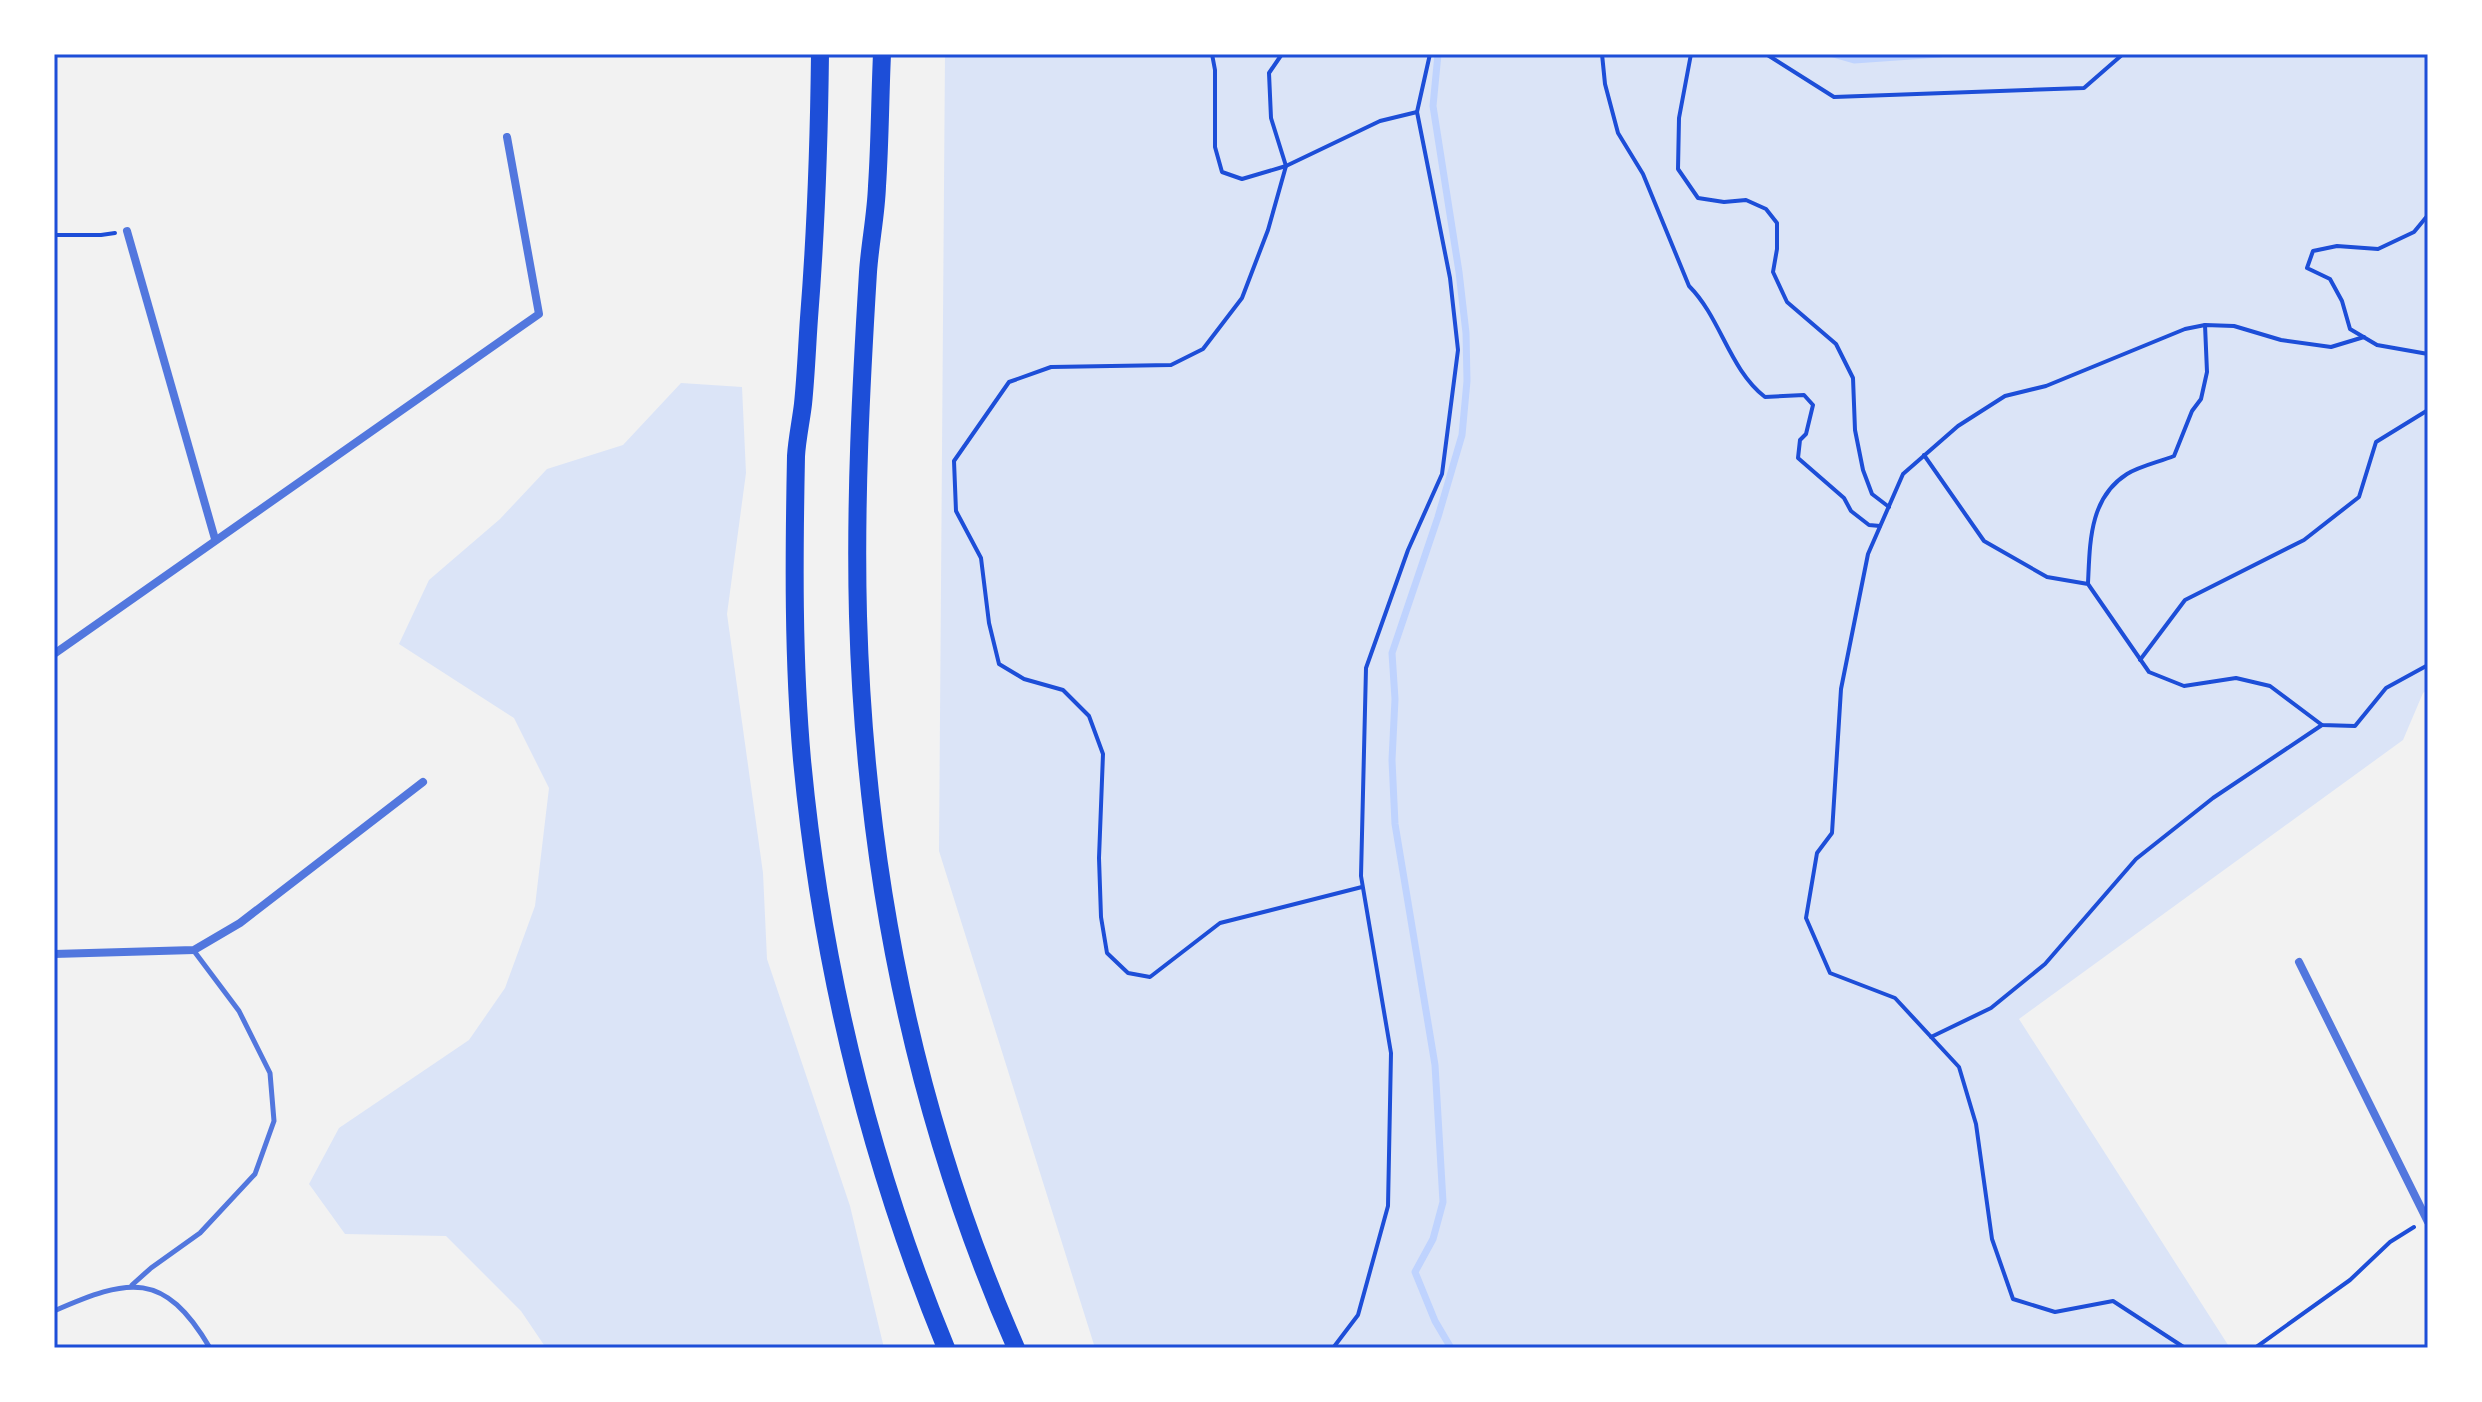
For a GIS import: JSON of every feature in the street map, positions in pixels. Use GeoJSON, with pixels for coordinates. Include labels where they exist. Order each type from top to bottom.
{"type":"FeatureCollection","features":[{"type":"Feature","properties":{"kind":"highway"},"geometry":{"type":"LineString","coordinates":[[820,54],[813,264],[803,402],[796,451],[795,605],[802,759],[818,891],[842,1022],[873,1142],[924,1296],[946,1348]]}},
{"type":"Feature","properties":{"kind":"highway"},"geometry":{"type":"LineString","coordinates":[[882,54],[877,189],[868,269],[862,407],[858,613],[863,723],[885,909],[909,1033],[940,1146],[997,1305],[1016,1348]]}},
{"type":"Feature","properties":{"kind":"street"},"geometry":{"type":"LineString","coordinates":[[54,654],[539,314],[507,137]]}},
{"type":"Feature","properties":{"kind":"street"},"geometry":{"type":"LineString","coordinates":[[127,231],[215,539]]}},
{"type":"Feature","properties":{"kind":"street"},"geometry":{"type":"LineString","coordinates":[[54,954],[194,950],[240,923],[423,782]]}},
{"type":"Feature","properties":{"kind":"street"},"geometry":{"type":"LineString","coordinates":[[2299,962],[2427,1219]]}},
{"type":"Feature","properties":{"kind":"lane"},"geometry":{"type":"LineString","coordinates":[[132,1285],[200,1233],[255,1174],[274,1121],[270,1073],[239,1011],[194,950]]}},
{"type":"Feature","properties":{"kind":"lane"},"geometry":{"type":"LineString","coordinates":[[54,1311],[95,1293],[132,1285],[159,1291],[193,1319],[210,1348]]}},
{"type":"Feature","properties":{"kind":"path"},"geometry":{"type":"LineString","coordinates":[[1212,54],[1215,70],[1215,147],[1222,172],[1242,179],[1286,166],[1380,121],[1417,112]]}},
{"type":"Feature","properties":{"kind":"path"},"geometry":{"type":"LineString","coordinates":[[1282,54],[1269,73],[1271,118],[1286,166],[1268,230],[1242,298],[1203,349],[1171,365],[1051,367],[1009,382],[954,461],[956,511],[981,558],[989,623],[999,664],[1024,679],[1063,690],[1089,716],[1103,754],[1099,858],[1101,917],[1107,953],[1128,973],[1150,977],[1220,923],[1362,887]]}},
{"type":"Feature","properties":{"kind":"path"},"geometry":{"type":"LineString","coordinates":[[1333,1348],[1358,1315],[1388,1206],[1391,1053],[1362,887],[1366,668],[1408,550],[1442,474],[1458,350],[1450,278],[1417,112],[1430,54]]}},
{"type":"Feature","properties":{"kind":"path"},"geometry":{"type":"LineString","coordinates":[[1602,54],[1605,84],[1618,133],[1643,174],[1689,286],[1700,297],[1743,376],[1757,390],[1765,397],[1804,395],[1813,405],[1806,434],[1800,440],[1798,458],[1844,498],[1851,511],[1869,525],[1880,526]]}},
{"type":"Feature","properties":{"kind":"path"},"geometry":{"type":"LineString","coordinates":[[1691,54],[1679,118],[1678,169],[1698,198],[1724,202],[1746,200],[1766,209],[1777,223],[1773,272],[1787,302],[1836,344],[1853,378],[1855,430],[1863,470],[1872,494],[1889,507]]}},
{"type":"Feature","properties":{"kind":"path"},"geometry":{"type":"LineString","coordinates":[[1766,54],[1834,97],[2084,88],[2123,54]]}},
{"type":"Feature","properties":{"kind":"path"},"geometry":{"type":"LineString","coordinates":[[2428,215],[2414,232],[2378,249],[2337,246],[2313,251],[2307,268],[2330,279],[2342,301],[2350,329],[2377,345],[2428,354]]}},
{"type":"Feature","properties":{"kind":"path"},"geometry":{"type":"LineString","coordinates":[[54,235],[101,235],[127,231]]}},
{"type":"Feature","properties":{"kind":"path"},"geometry":{"type":"LineString","coordinates":[[2185,1348],[2113,1301],[2055,1312],[2013,1299],[1992,1239],[1976,1124],[1959,1067],[1895,998],[1830,973],[1806,918],[1817,853],[1832,833],[1841,689],[1868,554],[1903,474],[1958,426],[2005,396],[2059,381],[2185,329],[2205,325],[2234,326],[2281,340],[2331,347],[2364,337]]}},
{"type":"Feature","properties":{"kind":"path"},"geometry":{"type":"LineString","coordinates":[[2205,325],[2207,372],[2201,399],[2192,411],[2174,456],[2127,474],[2106,493],[2091,527],[2088,584],[2149,672],[2184,686],[2236,678],[2270,686],[2322,725],[2355,726],[2386,688],[2428,665]]}},
{"type":"Feature","properties":{"kind":"path"},"geometry":{"type":"LineString","coordinates":[[2140,660],[2185,600],[2304,540],[2359,497],[2376,442],[2428,410]]}},
{"type":"Feature","properties":{"kind":"path"},"geometry":{"type":"LineString","coordinates":[[1924,455],[1984,541],[2047,577],[2088,584]]}},
{"type":"Feature","properties":{"kind":"path"},"geometry":{"type":"LineString","coordinates":[[1931,1037],[1991,1008],[2045,964],[2136,859],[2213,798],[2322,725]]}},
{"type":"Feature","properties":{"kind":"path"},"geometry":{"type":"LineString","coordinates":[[2255,1348],[2350,1280],[2390,1242],[2427,1219]]}},
{"type":"Feature","properties":{"kind":"shaded area"},"geometry":{"type":"Polygon","coordinates":[[[945,54],[2428,54],[2428,689],[2423,693],[2403,740],[2019,1019],[2230,1348],[1095,1348],[939,851],[945,54]]]}},
{"type":"Feature","properties":{"kind":"shaded area"},"geometry":{"type":"Polygon","coordinates":[[[681,383],[742,387],[746,473],[727,614],[763,873],[767,959],[850,1206],[884,1348],[546,1348],[521,1311],[446,1236],[345,1234],[309,1184],[339,1128],[469,1040],[505,988],[535,906],[549,788],[514,718],[399,644],[429,580],[500,519],[547,469],[623,445],[681,383]]]}},
{"type":"Feature","properties":{"kind":"waterway"},"geometry":{"type":"LineString","coordinates":[[1438,54],[1433,106],[1459,272],[1466,333],[1467,381],[1462,435],[1392,653],[1395,699],[1392,760],[1395,824],[1435,1065],[1443,1202],[1433,1239],[1415,1272],[1435,1321],[1451,1348]]}},
{"type":"Feature","properties":{"kind":"waterway"},"geometry":{"type":"LineString","coordinates":[[1833,54],[1854,60],[1940,54]]}}]}
